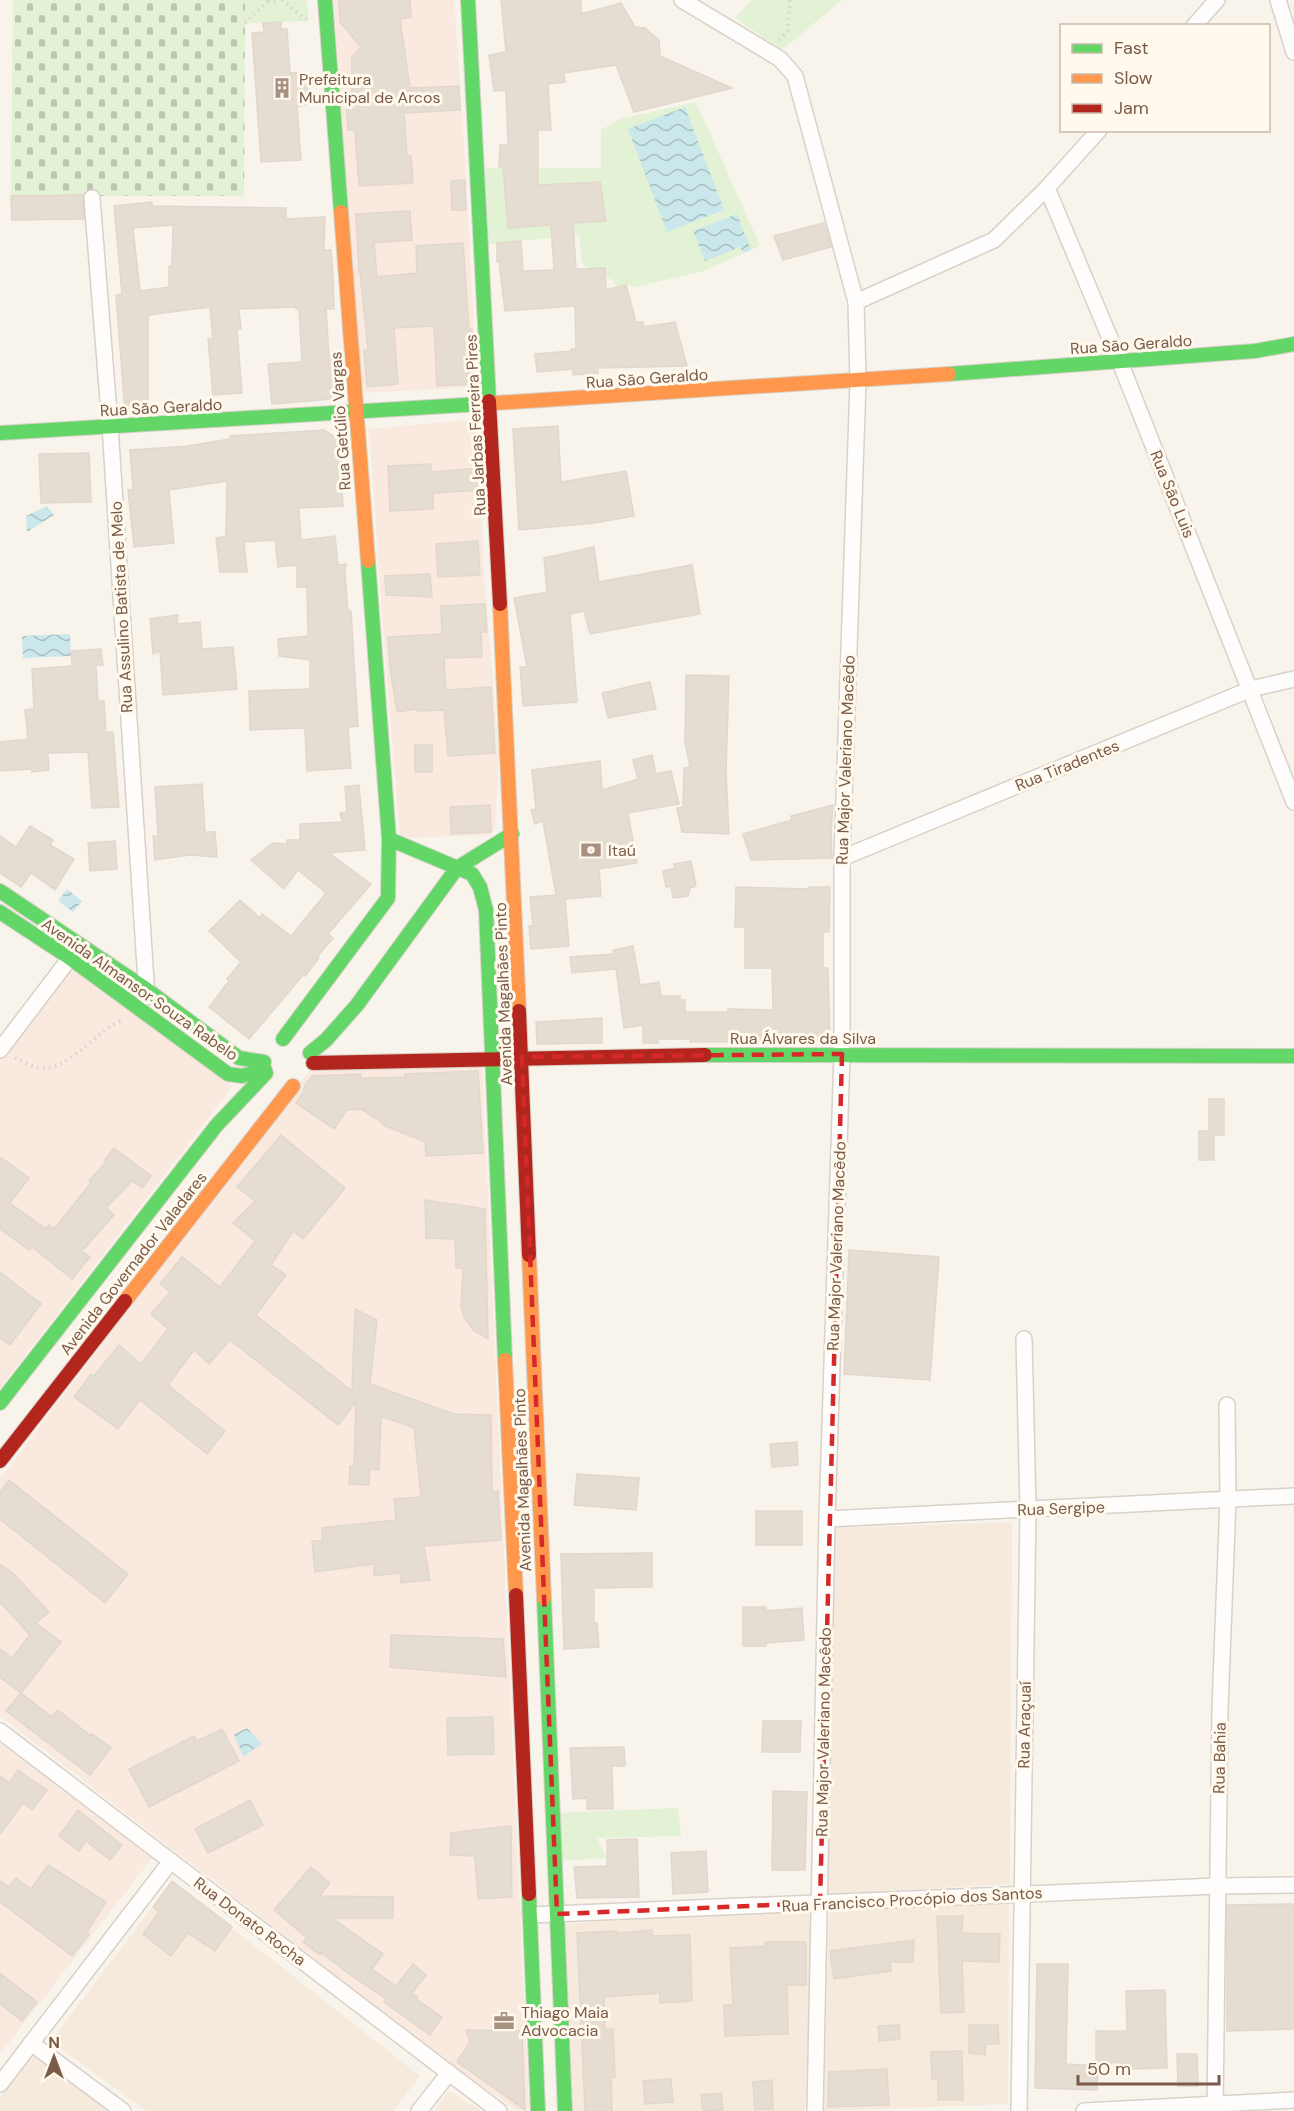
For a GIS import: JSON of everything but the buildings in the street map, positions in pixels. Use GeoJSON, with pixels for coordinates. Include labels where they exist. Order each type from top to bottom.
{"type":"FeatureCollection","features":[{"type":"Feature","properties":{"kind":"street","name":"Rua Getúlio Vargas"},"geometry":{"type":"LineString","coordinates":[[325,0],[389,840],[388,898]]}},
{"type":"Feature","properties":{"kind":"street","name":"Rua Jarbas Ferreira Pires"},"geometry":{"type":"LineString","coordinates":[[468,0],[513,841]]}},
{"type":"Feature","properties":{"kind":"street","name":"Rua Major Valeriano Macêdo"},"geometry":{"type":"LineString","coordinates":[[682,0],[780,59],[795,76],[856,302],[858,381],[842,858],[842,1053],[827,1519],[815,2111]]}},
{"type":"Feature","properties":{"kind":"street"},"geometry":{"type":"LineString","coordinates":[[1196,24],[1217,0]]}},
{"type":"Feature","properties":{"kind":"street"},"geometry":{"type":"LineString","coordinates":[[1278,0],[1294,52]]}},
{"type":"Feature","properties":{"kind":"street"},"geometry":{"type":"LineString","coordinates":[[856,302],[994,240],[1047,188],[1097,132]]}},
{"type":"Feature","properties":{"kind":"street","name":"Rua São Luis"},"geometry":{"type":"LineString","coordinates":[[1047,188],[1120,362],[1251,688],[1294,802]]}},
{"type":"Feature","properties":{"kind":"street","name":"Rua Assulino Batista de Melo"},"geometry":{"type":"LineString","coordinates":[[92,198],[110,426],[148,1016]]}},
{"type":"Feature","properties":{"kind":"street","name":"Rua São Geraldo"},"geometry":{"type":"LineString","coordinates":[[0,433],[858,381],[1254,351],[1294,344]]}},
{"type":"Feature","properties":{"kind":"street","name":"Rua Tiradentes"},"geometry":{"type":"LineString","coordinates":[[842,858],[1251,688],[1294,679]]}},
{"type":"Feature","properties":{"kind":"street"},"geometry":{"type":"LineString","coordinates":[[389,840],[457,868]]}},
{"type":"Feature","properties":{"kind":"street","name":"Avenida Governador Valadares"},"geometry":{"type":"LineString","coordinates":[[0,1461],[58,1357],[216,1126],[235,1103],[288,1060],[326,1040],[357,1005],[457,868],[513,841]]}},
{"type":"Feature","properties":{"kind":"street","name":"Avenida Magalhães Pinto"},"geometry":{"type":"LineString","coordinates":[[513,841],[522,1057],[522,1418],[530,1915],[538,2111]]}},
{"type":"Feature","properties":{"kind":"street","name":"Avenida Magalhães Pinto"},"geometry":{"type":"LineString","coordinates":[[457,868],[472,874],[480,888],[486,910],[492,1057],[522,1418],[556,1914],[565,2111]]}},
{"type":"Feature","properties":{"kind":"street","name":"Avenida Almansor Souza Rabelo"},"geometry":{"type":"LineString","coordinates":[[0,891],[146,989],[239,1058],[288,1060]]}},
{"type":"Feature","properties":{"kind":"street","name":"Avenida Governador Valadares"},"geometry":{"type":"LineString","coordinates":[[0,1403],[58,1357],[288,1060],[388,898]]}},
{"type":"Feature","properties":{"kind":"street","name":"Avenida Almansor Souza Rabelo"},"geometry":{"type":"LineString","coordinates":[[0,912],[70,958],[228,1074],[242,1076],[288,1060]]}},
{"type":"Feature","properties":{"kind":"street"},"geometry":{"type":"LineString","coordinates":[[5,1053],[80,945]]}},
{"type":"Feature","properties":{"kind":"street","name":"Rua Álvares da Silva"},"geometry":{"type":"LineString","coordinates":[[288,1060],[842,1053],[1294,1056]]}},
{"type":"Feature","properties":{"kind":"street","name":"Rua Araçuaí"},"geometry":{"type":"LineString","coordinates":[[1019,2111],[1028,1509],[1024,1340]]}},
{"type":"Feature","properties":{"kind":"street","name":"Rua Bahia"},"geometry":{"type":"LineString","coordinates":[[1215,2108],[1220,1708],[1228,1500],[1227,1405]]}},
{"type":"Feature","properties":{"kind":"street","name":"Rua Sergipe"},"geometry":{"type":"LineString","coordinates":[[827,1519],[1294,1496]]}},
{"type":"Feature","properties":{"kind":"street","name":"Rua Donato Rocha"},"geometry":{"type":"LineString","coordinates":[[0,1731],[499,2111]]}},
{"type":"Feature","properties":{"kind":"street"},"geometry":{"type":"LineString","coordinates":[[0,2084],[171,1861]]}},
{"type":"Feature","properties":{"kind":"street","name":"Rua Francisco Procópio dos Santos"},"geometry":{"type":"LineString","coordinates":[[530,1915],[1217,1886],[1294,1885]]}},
{"type":"Feature","properties":{"kind":"street"},"geometry":{"type":"LineString","coordinates":[[31,2043],[123,2111]]}},
{"type":"Feature","properties":{"kind":"street"},"geometry":{"type":"LineString","coordinates":[[419,2111],[449,2073]]}},
{"type":"Feature","properties":{"kind":"street"},"geometry":{"type":"LineString","coordinates":[[1084,2111],[1215,2108],[1294,2100]]}},
{"type":"Feature","properties":{"kind":"path"},"geometry":{"type":"LineString","coordinates":[[245,23],[267,0],[273,2],[280,0],[308,21]]}},
{"type":"Feature","properties":{"kind":"path"},"geometry":{"type":"LineString","coordinates":[[769,52],[788,30],[789,1]]}},
{"type":"Feature","properties":{"kind":"path"},"geometry":{"type":"LineString","coordinates":[[5,1053],[28,1065],[46,1068],[86,1047],[110,1025],[148,1016]]}},
{"type":"Feature","properties":{"kind":"highlighted area"},"geometry":{"type":"Polygon","coordinates":[[[842,1054],[820,1903],[557,1914],[522,1057],[842,1054]]]}},
{"type":"Feature","properties":{"kind":"shaded area"},"geometry":{"type":"Polygon","coordinates":[[[334,0],[454,0],[477,387],[361,393],[334,0]]]}},
{"type":"Feature","properties":{"kind":"shaded area"},"geometry":{"type":"Polygon","coordinates":[[[478,419],[484,576],[499,753],[495,827],[491,835],[400,838],[369,429],[478,419]]]}},
{"type":"Feature","properties":{"kind":"shaded area"},"geometry":{"type":"Polygon","coordinates":[[[75,965],[233,1086],[0,1388],[0,1062],[75,965]]]}},
{"type":"Feature","properties":{"kind":"shaded area"},"geometry":{"type":"Polygon","coordinates":[[[482,1064],[529,2108],[518,2111],[448,2062],[0,1716],[0,1479],[311,1069],[482,1064]]]}},
{"type":"Feature","properties":{"kind":"shaded area"},"geometry":{"type":"Polygon","coordinates":[[[1012,1522],[1010,1884],[828,1894],[835,1528],[1012,1522]]]}},
{"type":"Feature","properties":{"kind":"shaded area"},"geometry":{"type":"Polygon","coordinates":[[[0,1742],[152,1858],[0,2054],[0,1742]]]}},
{"type":"Feature","properties":{"kind":"shaded area"},"geometry":{"type":"Polygon","coordinates":[[[172,1881],[420,2076],[393,2111],[146,2111],[51,2041],[172,1881]]]}},
{"type":"Feature","properties":{"kind":"shaded area"},"geometry":{"type":"Polygon","coordinates":[[[1009,1901],[1008,2104],[824,2111],[829,1909],[1009,1901]]]}},
{"type":"Feature","properties":{"kind":"shaded area"},"geometry":{"type":"Polygon","coordinates":[[[813,1908],[805,2111],[573,2111],[565,1924],[813,1908]]]}},
{"type":"Feature","properties":{"kind":"shaded area"},"geometry":{"type":"Polygon","coordinates":[[[35,2052],[113,2111],[0,2111],[0,2097],[35,2052]]]}},
{"type":"Feature","properties":{"kind":"shaded area"},"geometry":{"type":"Polygon","coordinates":[[[449,2091],[482,2111],[434,2111],[449,2091]]]}},
{"type":"Feature","properties":{"kind":"green space"},"geometry":{"type":"Polygon","coordinates":[[[13,0],[245,0],[244,196],[11,196],[13,0]]]}},
{"type":"Feature","properties":{"kind":"green space"},"geometry":{"type":"Polygon","coordinates":[[[245,0],[307,0],[308,21],[245,23],[245,0]]]}},
{"type":"Feature","properties":{"kind":"green space"},"geometry":{"type":"Polygon","coordinates":[[[752,0],[842,0],[782,50],[735,18],[752,0]]]}},
{"type":"Feature","properties":{"kind":"green space"},"geometry":{"type":"Polygon","coordinates":[[[696,102],[760,246],[703,271],[636,287],[628,285],[616,288],[614,281],[586,267],[581,262],[580,235],[489,244],[485,168],[601,168],[601,130],[620,119],[696,102]]]}},
{"type":"Feature","properties":{"kind":"green space"},"geometry":{"type":"Polygon","coordinates":[[[678,1808],[681,1836],[597,1838],[607,1858],[559,1861],[557,1813],[678,1808]]]}},
{"type":"Feature","properties":{"kind":"water"},"geometry":{"type":"Polygon","coordinates":[[[685,107],[724,210],[667,232],[628,129],[685,107]]]}},
{"type":"Feature","properties":{"kind":"water"},"geometry":{"type":"Polygon","coordinates":[[[737,214],[751,250],[743,253],[740,247],[705,261],[693,231],[737,214]]]}},
{"type":"Feature","properties":{"kind":"water"},"geometry":{"type":"Polygon","coordinates":[[[47,506],[54,515],[27,532],[26,516],[47,506]]]}},
{"type":"Feature","properties":{"kind":"water"},"geometry":{"type":"Polygon","coordinates":[[[70,634],[71,656],[23,658],[22,636],[70,634]]]}},
{"type":"Feature","properties":{"kind":"water"},"geometry":{"type":"Polygon","coordinates":[[[67,889],[82,901],[73,912],[58,901],[67,889]]]}},
{"type":"Feature","properties":{"kind":"water"},"geometry":{"type":"Polygon","coordinates":[[[247,1728],[262,1744],[243,1757],[234,1734],[247,1728]]]}},
{"type":"Feature","properties":{"kind":"traffic: fast"},"geometry":{"type":"LineString","coordinates":[[325,0],[341,212]]}},
{"type":"Feature","properties":{"kind":"traffic: fast"},"geometry":{"type":"LineString","coordinates":[[468,0],[489,401]]}},
{"type":"Feature","properties":{"kind":"traffic: fast"},"geometry":{"type":"LineString","coordinates":[[949,374],[1255,351],[1294,344]]}},
{"type":"Feature","properties":{"kind":"traffic: fast"},"geometry":{"type":"LineString","coordinates":[[0,433],[480,404]]}},
{"type":"Feature","properties":{"kind":"traffic: fast"},"geometry":{"type":"LineString","coordinates":[[283,1039],[388,898],[389,839],[368,561]]}},
{"type":"Feature","properties":{"kind":"traffic: fast"},"geometry":{"type":"LineString","coordinates":[[310,1053],[326,1040],[357,1005],[457,868],[512,834]]}},
{"type":"Feature","properties":{"kind":"traffic: fast"},"geometry":{"type":"LineString","coordinates":[[389,839],[472,874],[480,887],[486,910],[505,1360]]}},
{"type":"Feature","properties":{"kind":"traffic: fast"},"geometry":{"type":"LineString","coordinates":[[0,891],[146,989],[239,1058],[264,1062]]}},
{"type":"Feature","properties":{"kind":"traffic: fast"},"geometry":{"type":"LineString","coordinates":[[0,912],[70,958],[228,1074],[242,1076],[265,1070]]}},
{"type":"Feature","properties":{"kind":"traffic: fast"},"geometry":{"type":"LineString","coordinates":[[705,1055],[1294,1056]]}},
{"type":"Feature","properties":{"kind":"traffic: fast"},"geometry":{"type":"LineString","coordinates":[[0,1403],[216,1126],[266,1073]]}},
{"type":"Feature","properties":{"kind":"traffic: fast"},"geometry":{"type":"LineString","coordinates":[[544,1598],[565,2111]]}},
{"type":"Feature","properties":{"kind":"traffic: fast"},"geometry":{"type":"LineString","coordinates":[[529,1894],[538,2111]]}},
{"type":"Feature","properties":{"kind":"traffic: slow"},"geometry":{"type":"LineString","coordinates":[[341,212],[368,561]]}},
{"type":"Feature","properties":{"kind":"traffic: slow"},"geometry":{"type":"LineString","coordinates":[[480,404],[949,374]]}},
{"type":"Feature","properties":{"kind":"traffic: slow"},"geometry":{"type":"LineString","coordinates":[[500,604],[519,1011]]}},
{"type":"Feature","properties":{"kind":"traffic: slow"},"geometry":{"type":"LineString","coordinates":[[125,1301],[293,1086]]}},
{"type":"Feature","properties":{"kind":"traffic: slow"},"geometry":{"type":"LineString","coordinates":[[529,1255],[544,1598]]}},
{"type":"Feature","properties":{"kind":"traffic: slow"},"geometry":{"type":"LineString","coordinates":[[505,1360],[516,1595]]}},
{"type":"Feature","properties":{"kind":"traffic: jam"},"geometry":{"type":"LineString","coordinates":[[489,401],[500,604]]}},
{"type":"Feature","properties":{"kind":"traffic: jam"},"geometry":{"type":"LineString","coordinates":[[519,1011],[529,1255]]}},
{"type":"Feature","properties":{"kind":"traffic: jam"},"geometry":{"type":"LineString","coordinates":[[313,1063],[705,1055]]}},
{"type":"Feature","properties":{"kind":"traffic: jam"},"geometry":{"type":"LineString","coordinates":[[0,1461],[125,1301]]}},
{"type":"Feature","properties":{"kind":"traffic: jam"},"geometry":{"type":"LineString","coordinates":[[516,1595],[529,1894]]}},
{"type":"Feature","properties":{"kind":"place","name":"Prefeitura Municipal de Arcos"},"geometry":{"type":"Point","coordinates":[282,88]}},
{"type":"Feature","properties":{"kind":"place","name":"Itaú"},"geometry":{"type":"Point","coordinates":[591,850]}},
{"type":"Feature","properties":{"kind":"place","name":"Thiago Maia Advocacia"},"geometry":{"type":"Point","coordinates":[504,2021]}}]}
